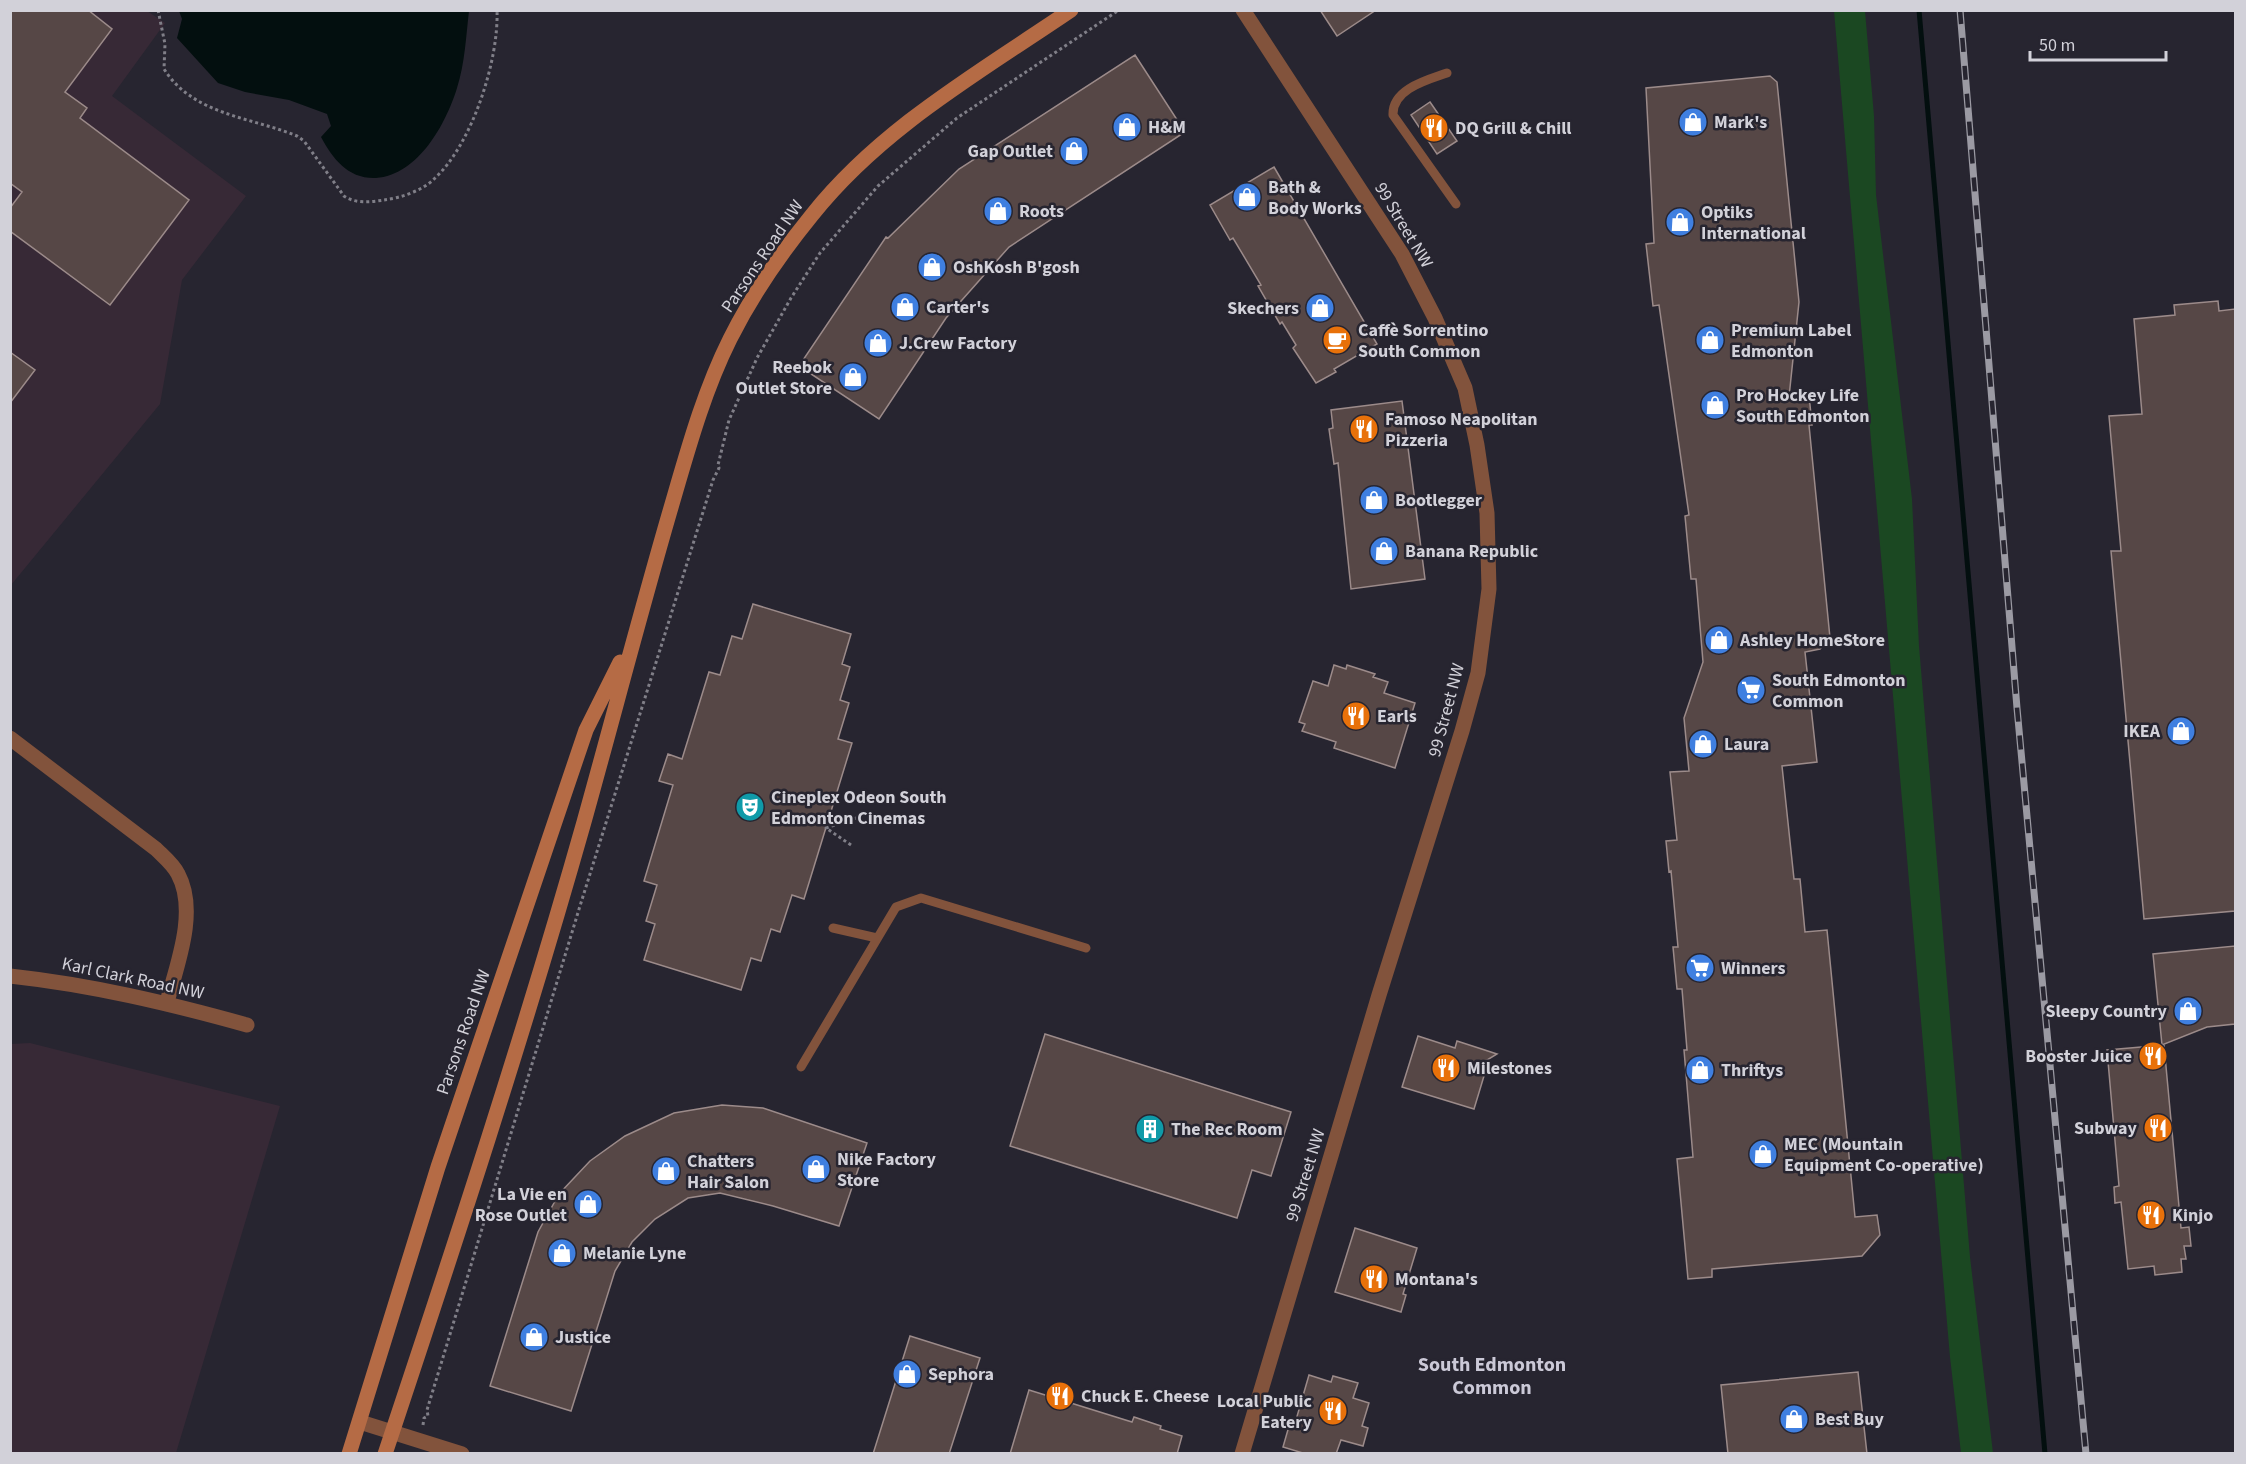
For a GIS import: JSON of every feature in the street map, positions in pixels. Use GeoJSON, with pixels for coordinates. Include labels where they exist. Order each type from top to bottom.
{"type":"FeatureCollection","features":[{"type":"Feature","properties":{"kind":"main road","name":"Parsons Road NW"},"geometry":{"type":"LineString","coordinates":[[386,1454],[500,1101],[580,834],[635,630],[693,433],[706,395],[730,340],[756,293],[789,245],[848,173],[899,129],[1071,10]]}},
{"type":"Feature","properties":{"kind":"main road","name":"Parsons Road NW"},"geometry":{"type":"LineString","coordinates":[[349,1454],[438,1167],[583,740],[635,630]]}},
{"type":"Feature","properties":{"kind":"street","name":"99 Street NW"},"geometry":{"type":"LineString","coordinates":[[1242,1454],[1379,995],[1462,731],[1478,673],[1489,589],[1488,513],[1477,445],[1465,388],[1436,318],[1402,254],[1243,10]]}},
{"type":"Feature","properties":{"kind":"street"},"geometry":{"type":"LineString","coordinates":[[10,738],[156,849],[170,862],[178,874],[182,884],[186,926],[167,1002]]}},
{"type":"Feature","properties":{"kind":"street","name":"Karl Clark Road NW"},"geometry":{"type":"LineString","coordinates":[[10,976],[66,982],[167,1002],[247,1025]]}},
{"type":"Feature","properties":{"kind":"street"},"geometry":{"type":"LineString","coordinates":[[360,1422],[462,1454]]}},
{"type":"Feature","properties":{"kind":"lane"},"geometry":{"type":"LineString","coordinates":[[1447,73],[1406,91],[1396,99],[1392,108],[1393,115],[1456,204]]}},
{"type":"Feature","properties":{"kind":"lane"},"geometry":{"type":"LineString","coordinates":[[801,1067],[896,907],[921,898],[1086,948]]}},
{"type":"Feature","properties":{"kind":"lane"},"geometry":{"type":"LineString","coordinates":[[833,928],[877,938]]}},
{"type":"Feature","properties":{"kind":"path"},"geometry":{"type":"LineString","coordinates":[[158,10],[165,44],[164,69],[175,83],[191,97],[208,107],[297,136],[344,196],[351,200],[361,201],[393,199],[428,184],[436,178],[456,152],[486,86],[497,33],[497,10]]}},
{"type":"Feature","properties":{"kind":"path"},"geometry":{"type":"LineString","coordinates":[[424,1418],[428,1416],[427,1410],[628,752],[713,480],[719,468],[729,420],[757,358],[820,252],[878,186],[957,118],[1119,10]]}},
{"type":"Feature","properties":{"kind":"path"},"geometry":{"type":"LineString","coordinates":[[851,845],[826,828],[862,816]]}},
{"type":"Feature","properties":{"kind":"shaded area"},"geometry":{"type":"Polygon","coordinates":[[[11,11],[147,11],[165,23],[112,96],[246,196],[182,280],[160,404],[11,585],[11,11]]]}},
{"type":"Feature","properties":{"kind":"shaded area"},"geometry":{"type":"Polygon","coordinates":[[[179,11],[469,11],[460,79],[438,132],[417,158],[405,168],[391,175],[376,178],[357,175],[336,160],[321,137],[331,126],[327,114],[289,100],[245,92],[218,83],[177,38],[182,19],[179,11]]]}},
{"type":"Feature","properties":{"kind":"shaded area"},"geometry":{"type":"Polygon","coordinates":[[[30,1043],[280,1106],[176,1453],[11,1453],[11,1044],[30,1043]]]}},
{"type":"Feature","properties":{"kind":"green space"},"geometry":{"type":"Polygon","coordinates":[[[1834,11],[1865,11],[1874,116],[1876,195],[1912,499],[1919,646],[1970,1257],[1993,1453],[1961,1453],[1950,1357],[1834,11]]]}},
{"type":"Feature","properties":{"kind":"building"},"geometry":{"type":"Polygon","coordinates":[[[10,10],[88,10],[112,29],[65,92],[87,108],[80,118],[189,200],[110,305],[10,231],[10,208],[22,192],[10,183],[10,10]]]}},
{"type":"Feature","properties":{"kind":"building"},"geometry":{"type":"Polygon","coordinates":[[[1320,10],[1376,10],[1337,36],[1320,10]]]}},
{"type":"Feature","properties":{"kind":"building"},"geometry":{"type":"Polygon","coordinates":[[[1135,55],[1185,132],[1009,247],[946,318],[879,419],[799,366],[886,237],[888,238],[959,169],[1135,55]]]}},
{"type":"Feature","properties":{"kind":"building","name":"South Edmonton Common"},"geometry":{"type":"Polygon","coordinates":[[[1770,76],[1777,82],[1799,302],[1789,397],[1809,395],[1812,425],[1809,425],[1830,638],[1820,649],[1805,652],[1817,762],[1782,766],[1794,879],[1800,879],[1805,932],[1827,930],[1855,1217],[1877,1215],[1880,1235],[1862,1256],[1712,1269],[1712,1277],[1688,1279],[1677,1159],[1693,1157],[1684,1050],[1687,1050],[1682,989],[1677,989],[1673,947],[1678,947],[1666,841],[1677,840],[1670,772],[1689,771],[1684,718],[1703,662],[1696,579],[1691,579],[1685,516],[1689,515],[1659,305],[1653,306],[1646,244],[1654,243],[1646,88],[1770,76]]]}},
{"type":"Feature","properties":{"kind":"building","name":"DQ Grill & Chill"},"geometry":{"type":"Polygon","coordinates":[[[1430,102],[1457,141],[1437,154],[1411,115],[1430,102]]]}},
{"type":"Feature","properties":{"kind":"building"},"geometry":{"type":"Polygon","coordinates":[[[1274,167],[1377,344],[1334,369],[1336,372],[1316,383],[1293,348],[1296,345],[1282,322],[1280,324],[1258,286],[1261,285],[1233,238],[1230,240],[1210,205],[1274,167]]]}},
{"type":"Feature","properties":{"kind":"building","name":"IKEA"},"geometry":{"type":"Polygon","coordinates":[[[2218,301],[2219,311],[2235,309],[2235,911],[2144,919],[2111,551],[2121,551],[2109,416],[2142,414],[2134,319],[2175,315],[2174,305],[2218,301]]]}},
{"type":"Feature","properties":{"kind":"building"},"geometry":{"type":"Polygon","coordinates":[[[10,352],[35,370],[10,403],[10,352]]]}},
{"type":"Feature","properties":{"kind":"building"},"geometry":{"type":"Polygon","coordinates":[[[1402,401],[1425,579],[1351,589],[1338,463],[1334,464],[1329,429],[1333,428],[1331,410],[1402,401]]]}},
{"type":"Feature","properties":{"kind":"building","name":"Cineplex Odeon South Edmonton Cinemas"},"geometry":{"type":"Polygon","coordinates":[[[753,604],[851,634],[842,664],[850,667],[840,700],[849,703],[838,739],[852,743],[804,899],[792,895],[780,932],[771,929],[761,961],[751,958],[741,990],[644,960],[655,924],[646,921],[657,885],[644,881],[673,785],[659,781],[668,754],[682,759],[709,672],[720,675],[732,636],[742,639],[753,604]]]}},
{"type":"Feature","properties":{"kind":"building","name":"Earls"},"geometry":{"type":"Polygon","coordinates":[[[1334,665],[1346,669],[1347,665],[1375,674],[1373,677],[1388,682],[1384,693],[1415,703],[1395,768],[1334,748],[1336,742],[1302,731],[1305,724],[1299,722],[1313,681],[1328,686],[1334,665]]]}},
{"type":"Feature","properties":{"kind":"building"},"geometry":{"type":"Polygon","coordinates":[[[2235,946],[2235,1024],[2207,1027],[2162,1045],[2153,954],[2235,946]]]}},
{"type":"Feature","properties":{"kind":"building","name":"The Rec Room"},"geometry":{"type":"Polygon","coordinates":[[[1045,1034],[1291,1112],[1271,1176],[1252,1170],[1237,1218],[1010,1146],[1045,1034]]]}},
{"type":"Feature","properties":{"kind":"building","name":"Milestones"},"geometry":{"type":"Polygon","coordinates":[[[1418,1036],[1455,1048],[1457,1041],[1497,1054],[1469,1071],[1484,1076],[1474,1109],[1402,1087],[1418,1036]]]}},
{"type":"Feature","properties":{"kind":"building"},"geometry":{"type":"Polygon","coordinates":[[[2164,1045],[2181,1228],[2189,1227],[2191,1246],[2184,1246],[2186,1259],[2181,1259],[2182,1272],[2155,1275],[2154,1266],[2128,1269],[2121,1202],[2115,1203],[2114,1187],[2119,1186],[2107,1050],[2164,1045]]]}},
{"type":"Feature","properties":{"kind":"building"},"geometry":{"type":"Polygon","coordinates":[[[722,1105],[763,1108],[867,1143],[839,1226],[720,1193],[688,1198],[655,1219],[632,1242],[615,1271],[571,1411],[490,1386],[538,1232],[559,1194],[590,1161],[625,1136],[674,1113],[722,1105]]]}},
{"type":"Feature","properties":{"kind":"building","name":"Montana's"},"geometry":{"type":"Polygon","coordinates":[[[1355,1228],[1417,1248],[1403,1294],[1406,1295],[1401,1312],[1335,1292],[1355,1228]]]}},
{"type":"Feature","properties":{"kind":"building"},"geometry":{"type":"Polygon","coordinates":[[[910,1336],[980,1358],[949,1454],[873,1454],[910,1336]]]}},
{"type":"Feature","properties":{"kind":"building","name":"Best Buy"},"geometry":{"type":"Polygon","coordinates":[[[1858,1372],[1867,1454],[1728,1454],[1721,1385],[1858,1372]]]}},
{"type":"Feature","properties":{"kind":"building","name":"Local Public Eatery"},"geometry":{"type":"Polygon","coordinates":[[[1309,1375],[1331,1382],[1333,1376],[1358,1383],[1353,1398],[1369,1403],[1362,1426],[1368,1428],[1363,1446],[1341,1440],[1336,1454],[1306,1454],[1283,1447],[1291,1419],[1296,1420],[1309,1375]]]}},
{"type":"Feature","properties":{"kind":"building"},"geometry":{"type":"Polygon","coordinates":[[[1029,1390],[1132,1422],[1134,1417],[1161,1426],[1160,1429],[1182,1436],[1177,1454],[1010,1454],[1029,1390]]]}},
{"type":"Feature","properties":{"kind":"waterway"},"geometry":{"type":"LineString","coordinates":[[1919,10],[2045,1454]]}},
{"type":"Feature","properties":{"kind":"railway"},"geometry":{"type":"LineString","coordinates":[[1960,10],[2017,708],[2086,1454]]}},
{"type":"Feature","properties":{"kind":"place","name":"Mark's"},"geometry":{"type":"Point","coordinates":[1693,122]}},
{"type":"Feature","properties":{"kind":"place","name":"H&M"},"geometry":{"type":"Point","coordinates":[1127,127]}},
{"type":"Feature","properties":{"kind":"place","name":"DQ Grill & Chill"},"geometry":{"type":"Point","coordinates":[1434,128]}},
{"type":"Feature","properties":{"kind":"place","name":"Gap Outlet"},"geometry":{"type":"Point","coordinates":[1074,151]}},
{"type":"Feature","properties":{"kind":"place","name":"Bath & Body Works"},"geometry":{"type":"Point","coordinates":[1247,197]}},
{"type":"Feature","properties":{"kind":"place","name":"Roots"},"geometry":{"type":"Point","coordinates":[998,211]}},
{"type":"Feature","properties":{"kind":"place","name":"Optiks International"},"geometry":{"type":"Point","coordinates":[1680,222]}},
{"type":"Feature","properties":{"kind":"place","name":"OshKosh B'gosh"},"geometry":{"type":"Point","coordinates":[932,267]}},
{"type":"Feature","properties":{"kind":"place","name":"Carter's"},"geometry":{"type":"Point","coordinates":[905,307]}},
{"type":"Feature","properties":{"kind":"place","name":"Skechers"},"geometry":{"type":"Point","coordinates":[1320,308]}},
{"type":"Feature","properties":{"kind":"place","name":"Caffè Sorrentino South Common"},"geometry":{"type":"Point","coordinates":[1337,340]}},
{"type":"Feature","properties":{"kind":"place","name":"Premium Label Edmonton"},"geometry":{"type":"Point","coordinates":[1710,340]}},
{"type":"Feature","properties":{"kind":"place","name":"J.Crew Factory"},"geometry":{"type":"Point","coordinates":[878,343]}},
{"type":"Feature","properties":{"kind":"place","name":"Reebok Outlet Store"},"geometry":{"type":"Point","coordinates":[853,377]}},
{"type":"Feature","properties":{"kind":"place","name":"Pro Hockey Life South Edmonton"},"geometry":{"type":"Point","coordinates":[1715,405]}},
{"type":"Feature","properties":{"kind":"place","name":"Famoso Neapolitan Pizzeria"},"geometry":{"type":"Point","coordinates":[1364,429]}},
{"type":"Feature","properties":{"kind":"place","name":"Bootlegger"},"geometry":{"type":"Point","coordinates":[1374,500]}},
{"type":"Feature","properties":{"kind":"place","name":"Banana Republic"},"geometry":{"type":"Point","coordinates":[1384,551]}},
{"type":"Feature","properties":{"kind":"place","name":"Ashley HomeStore"},"geometry":{"type":"Point","coordinates":[1719,640]}},
{"type":"Feature","properties":{"kind":"place","name":"South Edmonton Common"},"geometry":{"type":"Point","coordinates":[1751,690]}},
{"type":"Feature","properties":{"kind":"place","name":"Earls"},"geometry":{"type":"Point","coordinates":[1356,716]}},
{"type":"Feature","properties":{"kind":"place","name":"IKEA"},"geometry":{"type":"Point","coordinates":[2181,731]}},
{"type":"Feature","properties":{"kind":"place","name":"Laura"},"geometry":{"type":"Point","coordinates":[1703,744]}},
{"type":"Feature","properties":{"kind":"place","name":"Cineplex Odeon South Edmonton Cinemas"},"geometry":{"type":"Point","coordinates":[750,807]}},
{"type":"Feature","properties":{"kind":"place","name":"Winners"},"geometry":{"type":"Point","coordinates":[1700,968]}},
{"type":"Feature","properties":{"kind":"place","name":"Sleepy Country"},"geometry":{"type":"Point","coordinates":[2188,1011]}},
{"type":"Feature","properties":{"kind":"place","name":"Booster Juice"},"geometry":{"type":"Point","coordinates":[2153,1056]}},
{"type":"Feature","properties":{"kind":"place","name":"Milestones"},"geometry":{"type":"Point","coordinates":[1446,1068]}},
{"type":"Feature","properties":{"kind":"place","name":"Thriftys"},"geometry":{"type":"Point","coordinates":[1700,1070]}},
{"type":"Feature","properties":{"kind":"place","name":"Subway"},"geometry":{"type":"Point","coordinates":[2158,1128]}},
{"type":"Feature","properties":{"kind":"place","name":"The Rec Room"},"geometry":{"type":"Point","coordinates":[1150,1129]}},
{"type":"Feature","properties":{"kind":"place","name":"MEC (Mountain Equipment Co-operative)"},"geometry":{"type":"Point","coordinates":[1763,1154]}},
{"type":"Feature","properties":{"kind":"place","name":"Nike Factory Store"},"geometry":{"type":"Point","coordinates":[816,1169]}},
{"type":"Feature","properties":{"kind":"place","name":"Chatters Hair Salon"},"geometry":{"type":"Point","coordinates":[666,1171]}},
{"type":"Feature","properties":{"kind":"place","name":"La Vie en Rose Outlet"},"geometry":{"type":"Point","coordinates":[588,1204]}},
{"type":"Feature","properties":{"kind":"place","name":"Kinjo"},"geometry":{"type":"Point","coordinates":[2151,1215]}},
{"type":"Feature","properties":{"kind":"place","name":"Melanie Lyne"},"geometry":{"type":"Point","coordinates":[562,1253]}},
{"type":"Feature","properties":{"kind":"place","name":"Montana's"},"geometry":{"type":"Point","coordinates":[1374,1279]}},
{"type":"Feature","properties":{"kind":"place","name":"Justice"},"geometry":{"type":"Point","coordinates":[534,1337]}},
{"type":"Feature","properties":{"kind":"place","name":"Sephora"},"geometry":{"type":"Point","coordinates":[907,1374]}},
{"type":"Feature","properties":{"kind":"place","name":"Chuck E. Cheese"},"geometry":{"type":"Point","coordinates":[1060,1396]}},
{"type":"Feature","properties":{"kind":"place","name":"Local Public Eatery"},"geometry":{"type":"Point","coordinates":[1333,1411]}},
{"type":"Feature","properties":{"kind":"place","name":"Best Buy"},"geometry":{"type":"Point","coordinates":[1794,1419]}},
{"type":"Feature","properties":{"kind":"district","name":"South Edmonton Common"},"geometry":{"type":"Point","coordinates":[1492,1376]}}]}
